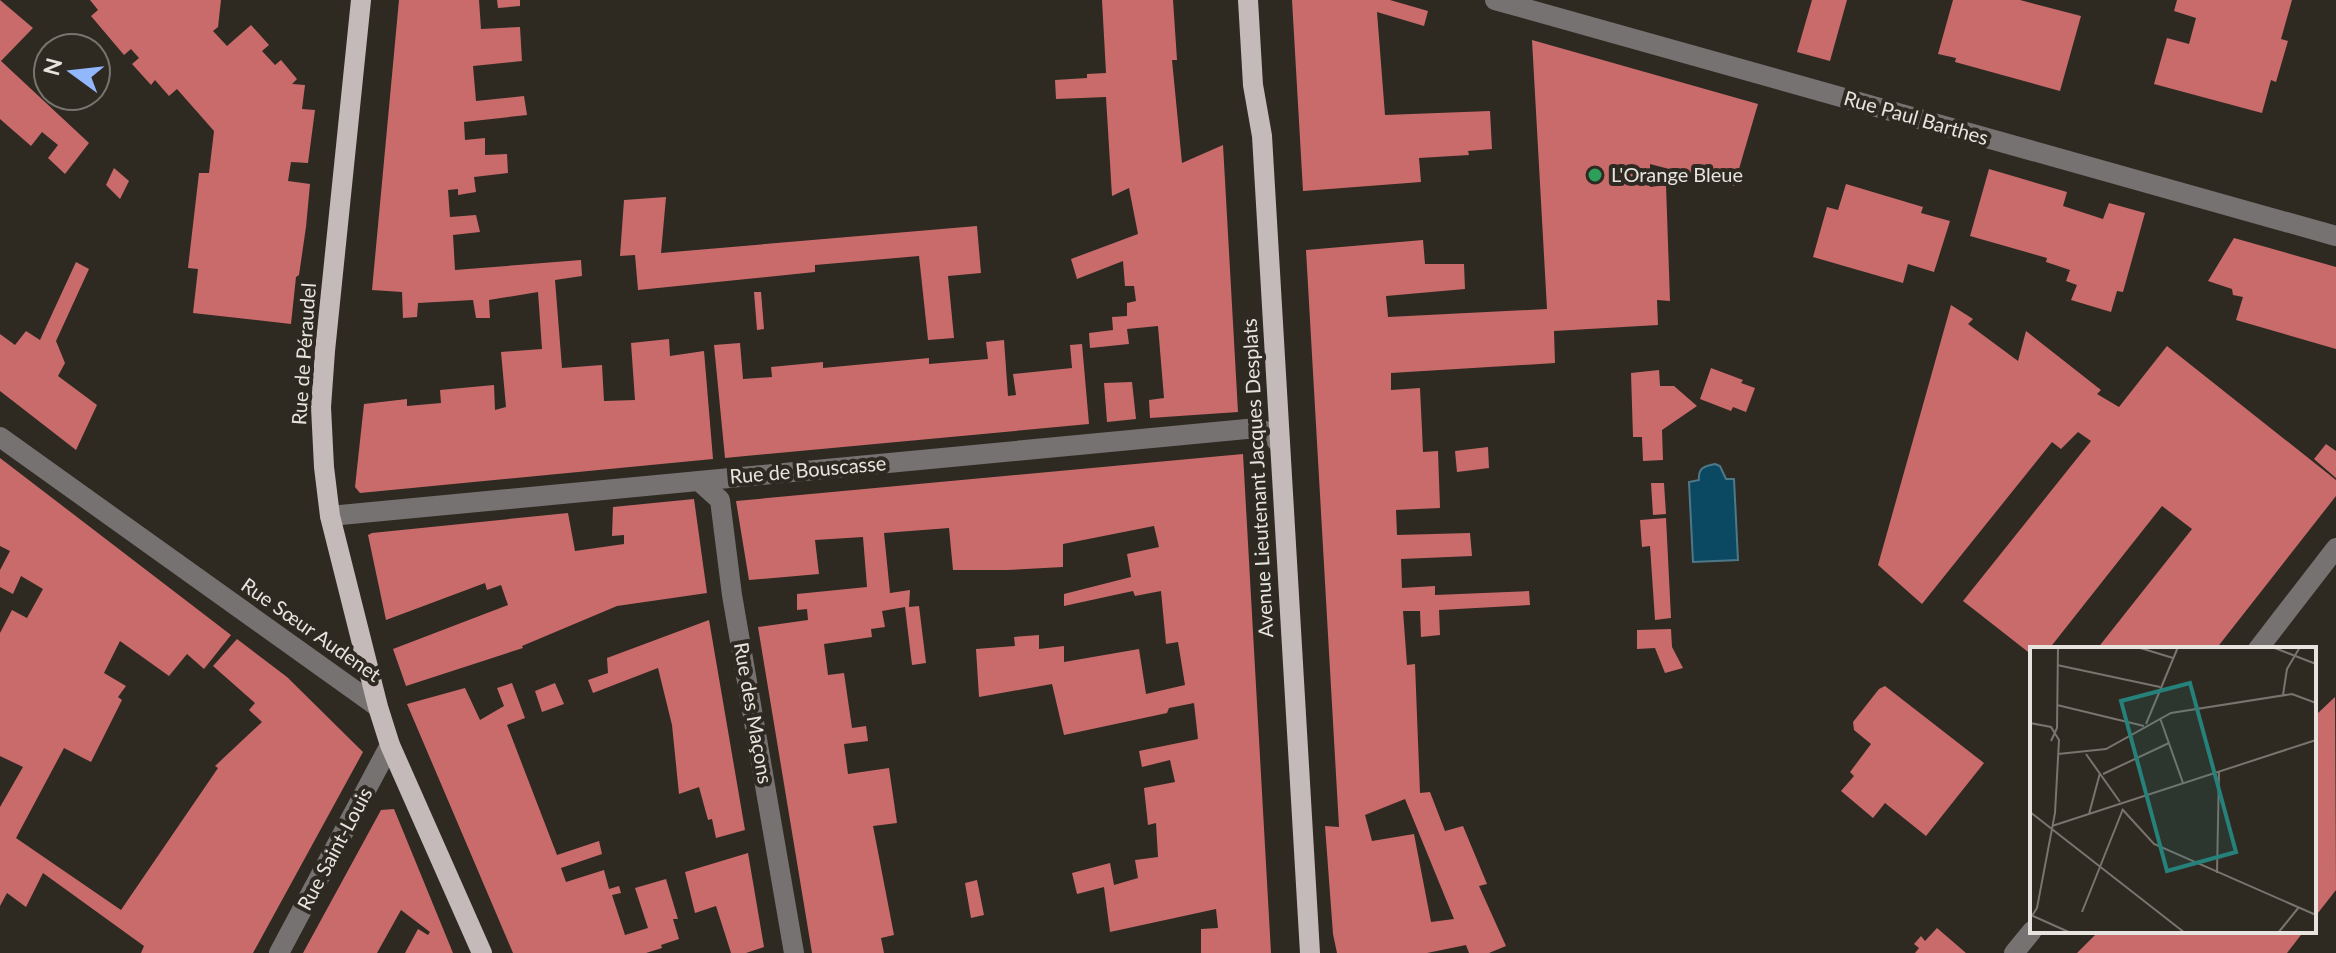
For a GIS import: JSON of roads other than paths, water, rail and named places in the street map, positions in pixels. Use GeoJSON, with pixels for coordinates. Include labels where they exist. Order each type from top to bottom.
{"type":"FeatureCollection","features":[{"type":"Feature","properties":{"kind":"main road","name":"Rue de Péraudel"},"geometry":{"type":"LineString","coordinates":[[361,0],[322,393],[324,467],[330,516],[378,707]]}},
{"type":"Feature","properties":{"kind":"main road","name":"Avenue Lieutenant Jacques Desplats"},"geometry":{"type":"LineString","coordinates":[[1248,0],[1253,85],[1262,136],[1310,953]]}},
{"type":"Feature","properties":{"kind":"main road","name":"Rue Sœur Audenet"},"geometry":{"type":"LineString","coordinates":[[378,707],[390,745],[482,953]]}},
{"type":"Feature","properties":{"kind":"street","name":"Rue Paul Barthes"},"geometry":{"type":"LineString","coordinates":[[1495,0],[2336,236]]}},
{"type":"Feature","properties":{"kind":"street","name":"Rue de Bouscasse"},"geometry":{"type":"LineString","coordinates":[[330,516],[1257,428],[1270,433],[1280,445]]}},
{"type":"Feature","properties":{"kind":"street","name":"Rue Sœur Audenet"},"geometry":{"type":"LineString","coordinates":[[0,437],[378,707]]}},
{"type":"Feature","properties":{"kind":"street","name":"Rue des Maçons"},"geometry":{"type":"LineString","coordinates":[[699,481],[720,500],[732,595],[794,953]]}},
{"type":"Feature","properties":{"kind":"street"},"geometry":{"type":"LineString","coordinates":[[2260,647],[2336,548]]}},
{"type":"Feature","properties":{"kind":"street","name":"Rue Saint-Louis"},"geometry":{"type":"LineString","coordinates":[[279,953],[390,745]]}},
{"type":"Feature","properties":{"kind":"street"},"geometry":{"type":"LineString","coordinates":[[2014,953],[2030,933]]}},
{"type":"Feature","properties":{"kind":"water"},"geometry":{"type":"Polygon","coordinates":[[[1715,464],[1720,466],[1726,479],[1734,479],[1738,560],[1693,562],[1689,482],[1699,480],[1702,468],[1715,464]]]}},
{"type":"Feature","properties":{"kind":"place","name":"L'Orange Bleue"},"geometry":{"type":"Point","coordinates":[1595,175]}}]}
